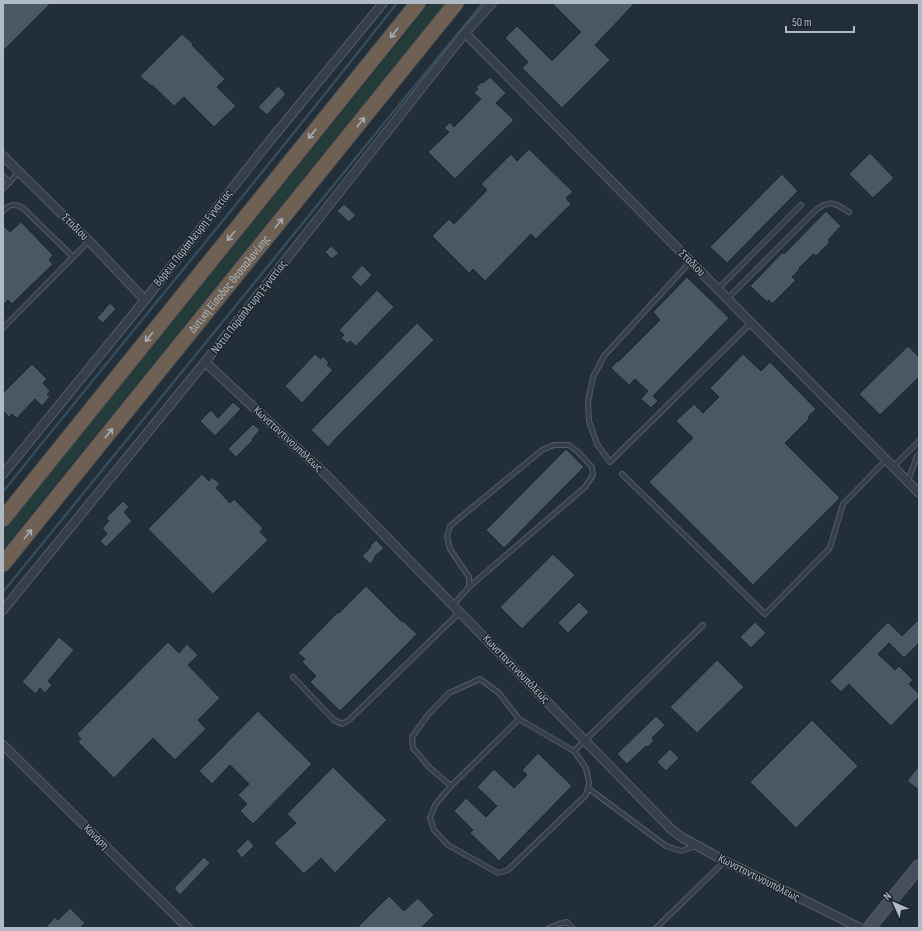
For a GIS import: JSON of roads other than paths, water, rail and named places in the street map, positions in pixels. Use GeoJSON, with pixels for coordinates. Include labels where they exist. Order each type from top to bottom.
{"type":"FeatureCollection","features":[{"type":"Feature","properties":{"kind":"highway"},"geometry":{"type":"LineString","coordinates":[[3,519],[418,3]]}},
{"type":"Feature","properties":{"kind":"highway","name":"Δυτική Είσοδος Θεσσαλονίκης"},"geometry":{"type":"LineString","coordinates":[[3,564],[456,3]]}},
{"type":"Feature","properties":{"kind":"street","name":"Βόρεια Παράπλευρη Εγνατίας"},"geometry":{"type":"LineString","coordinates":[[3,474],[145,300],[264,148],[383,3]]}},
{"type":"Feature","properties":{"kind":"street","name":"Νότια Παράπλευρη Εγνατίας"},"geometry":{"type":"LineString","coordinates":[[3,610],[205,362],[465,33],[492,3]]}},
{"type":"Feature","properties":{"kind":"street","name":"Σταδίου"},"geometry":{"type":"LineString","coordinates":[[465,33],[919,494]]}},
{"type":"Feature","properties":{"kind":"street","name":"Σταδίου"},"geometry":{"type":"LineString","coordinates":[[3,156],[89,241],[145,300]]}},
{"type":"Feature","properties":{"kind":"street","name":"Κωνσταντινουπόλεως"},"geometry":{"type":"LineString","coordinates":[[205,362],[325,474],[460,611],[667,826],[683,838],[725,861],[860,928]]}},
{"type":"Feature","properties":{"kind":"street","name":"Κανάρη"},"geometry":{"type":"LineString","coordinates":[[3,745],[188,928]]}},
{"type":"Feature","properties":{"kind":"street"},"geometry":{"type":"LineString","coordinates":[[869,928],[919,866]]}},
{"type":"Feature","properties":{"kind":"lane"},"geometry":{"type":"LineString","coordinates":[[3,189],[19,172]]}},
{"type":"Feature","properties":{"kind":"lane"},"geometry":{"type":"LineString","coordinates":[[3,176],[10,182]]}},
{"type":"Feature","properties":{"kind":"lane"},"geometry":{"type":"LineString","coordinates":[[727,299],[822,205],[834,203],[849,212]]}},
{"type":"Feature","properties":{"kind":"lane"},"geometry":{"type":"LineString","coordinates":[[718,289],[801,205]]}},
{"type":"Feature","properties":{"kind":"lane"},"geometry":{"type":"LineString","coordinates":[[3,211],[7,206],[20,206],[73,257]]}},
{"type":"Feature","properties":{"kind":"lane"},"geometry":{"type":"LineString","coordinates":[[3,328],[89,241]]}},
{"type":"Feature","properties":{"kind":"lane"},"geometry":{"type":"LineString","coordinates":[[690,262],[604,356],[593,377],[588,402],[589,421],[597,444],[610,462],[751,323]]}},
{"type":"Feature","properties":{"kind":"lane"},"geometry":{"type":"LineString","coordinates":[[893,467],[919,441]]}},
{"type":"Feature","properties":{"kind":"lane"},"geometry":{"type":"LineString","coordinates":[[454,605],[469,587],[585,487],[593,475],[592,467],[569,445],[554,445],[542,450],[450,526],[446,536],[450,549],[469,578],[469,587]]}},
{"type":"Feature","properties":{"kind":"lane"},"geometry":{"type":"LineString","coordinates":[[908,482],[919,454]]}},
{"type":"Feature","properties":{"kind":"lane"},"geometry":{"type":"LineString","coordinates":[[622,474],[765,614],[828,550],[843,504],[886,460]]}},
{"type":"Feature","properties":{"kind":"lane"},"geometry":{"type":"LineString","coordinates":[[293,677],[334,720],[342,724],[349,720],[460,611]]}},
{"type":"Feature","properties":{"kind":"lane"},"geometry":{"type":"LineString","coordinates":[[574,751],[703,625]]}},
{"type":"Feature","properties":{"kind":"lane"},"geometry":{"type":"LineString","coordinates":[[451,786],[430,768],[414,748],[412,737],[426,716],[449,693],[480,679],[499,693],[519,718],[574,751],[586,768],[589,783],[586,795],[553,828],[508,870],[498,873],[448,846],[434,830],[430,818],[435,805],[451,786],[519,718]]}},
{"type":"Feature","properties":{"kind":"lane"},"geometry":{"type":"LineString","coordinates":[[588,788],[666,846],[681,851],[697,846]]}},
{"type":"Feature","properties":{"kind":"lane"},"geometry":{"type":"LineString","coordinates":[[656,928],[725,861]]}},
{"type":"Feature","properties":{"kind":"lane"},"geometry":{"type":"LineString","coordinates":[[550,928],[567,922],[573,928]]}},
{"type":"Feature","properties":{"kind":"waterway"},"geometry":{"type":"LineString","coordinates":[[3,492],[397,3]]}},
{"type":"Feature","properties":{"kind":"waterway"},"geometry":{"type":"LineString","coordinates":[[3,592],[483,3]]}}]}
